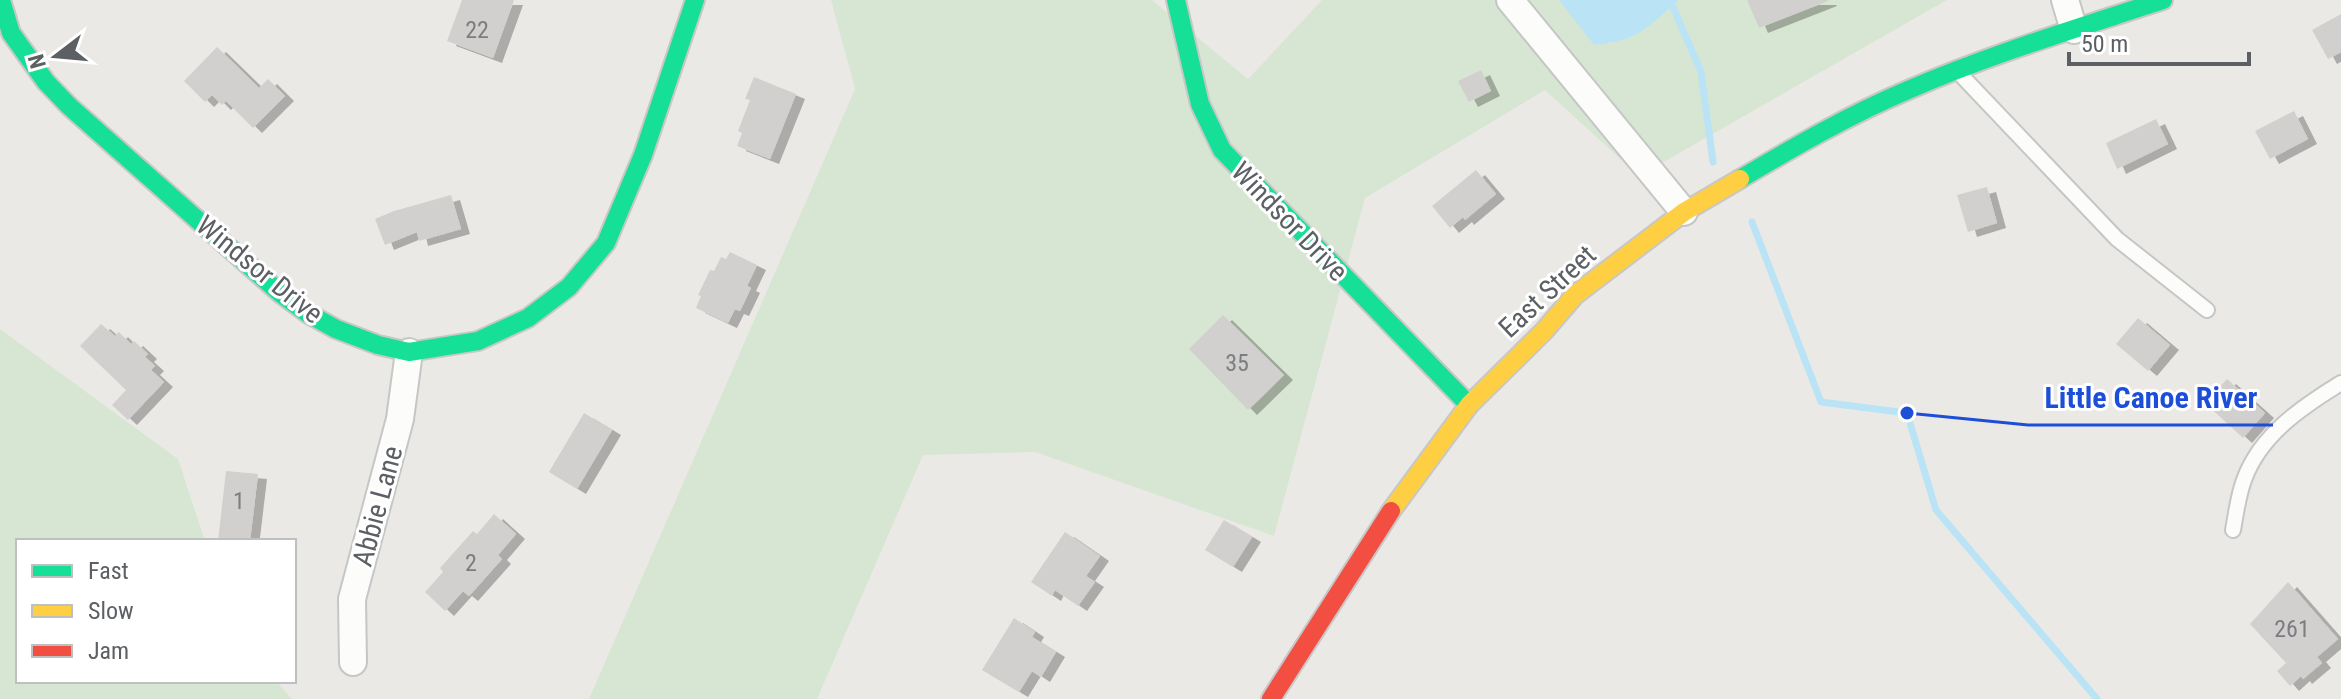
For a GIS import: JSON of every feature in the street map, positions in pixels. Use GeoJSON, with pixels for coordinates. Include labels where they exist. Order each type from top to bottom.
{"type":"FeatureCollection","features":[{"type":"Feature","properties":{"kind":"street","name":"Windsor Drive"},"geometry":{"type":"LineString","coordinates":[[1,0],[11,33],[46,82],[69,106],[280,293],[336,329],[378,345],[409,352],[478,341],[528,318],[585,271],[606,243],[643,155],[695,0]]}},
{"type":"Feature","properties":{"kind":"street","name":"Windsor Drive"},"geometry":{"type":"LineString","coordinates":[[1176,0],[1200,104],[1222,150],[1469,405]]}},
{"type":"Feature","properties":{"kind":"street"},"geometry":{"type":"LineString","coordinates":[[1510,0],[1684,212]]}},
{"type":"Feature","properties":{"kind":"street"},"geometry":{"type":"LineString","coordinates":[[2065,0],[2074,30]]}},
{"type":"Feature","properties":{"kind":"street","name":"East Street"},"geometry":{"type":"LineString","coordinates":[[1271,699],[1397,501],[1469,405],[1544,331],[1575,295],[1684,212],[1816,134],[1908,90],[1957,71],[2163,0]]}},
{"type":"Feature","properties":{"kind":"street","name":"Abbie Lane"},"geometry":{"type":"LineString","coordinates":[[353,662],[352,599],[400,419],[409,352]]}},
{"type":"Feature","properties":{"kind":"lane"},"geometry":{"type":"LineString","coordinates":[[1957,71],[2117,239],[2207,310]]}},
{"type":"Feature","properties":{"kind":"lane"},"geometry":{"type":"LineString","coordinates":[[2233,530],[2244,480],[2264,444],[2301,408],[2341,383]]}},
{"type":"Feature","properties":{"kind":"green space"},"geometry":{"type":"Polygon","coordinates":[[[831,0],[1152,0],[1248,79],[1322,0],[1947,0],[1639,176],[1545,90],[1365,198],[1274,536],[1035,452],[923,455],[817,699],[589,699],[855,89],[831,0]]]}},
{"type":"Feature","properties":{"kind":"green space"},"geometry":{"type":"Polygon","coordinates":[[[0,329],[178,459],[204,539],[16,539],[16,683],[278,683],[292,699],[0,699],[0,329]]]}},
{"type":"Feature","properties":{"kind":"water"},"geometry":{"type":"Polygon","coordinates":[[[1559,0],[1679,0],[1632,36],[1594,45],[1559,0]]]}},
{"type":"Feature","properties":{"kind":"building"},"geometry":{"type":"Polygon","coordinates":[[[462,0],[514,0],[493,58],[447,41],[462,0]]]}},
{"type":"Feature","properties":{"kind":"building"},"geometry":{"type":"Polygon","coordinates":[[[1747,0],[1827,0],[1828,1],[1759,28],[1747,0]]]}},
{"type":"Feature","properties":{"kind":"building"},"geometry":{"type":"Polygon","coordinates":[[[2341,14],[2341,52],[2328,59],[2312,30],[2341,14]]]}},
{"type":"Feature","properties":{"kind":"building"},"geometry":{"type":"Polygon","coordinates":[[[217,47],[259,88],[268,79],[285,96],[253,128],[226,101],[222,105],[212,95],[205,102],[184,81],[217,47]]]}},
{"type":"Feature","properties":{"kind":"building"},"geometry":{"type":"Polygon","coordinates":[[[1481,70],[1491,91],[1469,102],[1458,81],[1481,70]]]}},
{"type":"Feature","properties":{"kind":"building"},"geometry":{"type":"Polygon","coordinates":[[[754,77],[796,94],[770,159],[737,146],[742,133],[738,131],[750,100],[745,99],[754,77]]]}},
{"type":"Feature","properties":{"kind":"building"},"geometry":{"type":"Polygon","coordinates":[[[2294,111],[2308,139],[2270,159],[2255,131],[2294,111]]]}},
{"type":"Feature","properties":{"kind":"building"},"geometry":{"type":"Polygon","coordinates":[[[2156,119],[2168,144],[2117,169],[2106,143],[2156,119]]]}},
{"type":"Feature","properties":{"kind":"building"},"geometry":{"type":"Polygon","coordinates":[[[1476,170],[1496,194],[1465,220],[1463,217],[1450,228],[1432,206],[1476,170]]]}},
{"type":"Feature","properties":{"kind":"building"},"geometry":{"type":"Polygon","coordinates":[[[1987,187],[1997,223],[1968,232],[1957,195],[1987,187]]]}},
{"type":"Feature","properties":{"kind":"building"},"geometry":{"type":"Polygon","coordinates":[[[451,195],[461,229],[419,241],[417,232],[385,245],[375,219],[451,195]]]}},
{"type":"Feature","properties":{"kind":"building"},"geometry":{"type":"Polygon","coordinates":[[[730,252],[757,265],[740,311],[735,309],[728,323],[696,308],[701,296],[698,295],[710,270],[714,271],[721,257],[726,259],[730,252]]]}},
{"type":"Feature","properties":{"kind":"building"},"geometry":{"type":"Polygon","coordinates":[[[1223,315],[1284,375],[1248,410],[1189,349],[1223,315]]]}},
{"type":"Feature","properties":{"kind":"building"},"geometry":{"type":"Polygon","coordinates":[[[2138,318],[2170,345],[2148,371],[2116,344],[2138,318]]]}},
{"type":"Feature","properties":{"kind":"building"},"geometry":{"type":"Polygon","coordinates":[[[101,324],[115,336],[119,332],[131,344],[134,341],[148,354],[145,357],[155,366],[151,370],[164,382],[128,420],[112,405],[126,390],[80,346],[101,324]]]}},
{"type":"Feature","properties":{"kind":"building"},"geometry":{"type":"Polygon","coordinates":[[[2227,379],[2265,413],[2243,438],[2205,403],[2227,379]]]}},
{"type":"Feature","properties":{"kind":"building"},"geometry":{"type":"Polygon","coordinates":[[[584,413],[612,430],[577,489],[549,472],[584,413]]]}},
{"type":"Feature","properties":{"kind":"building"},"geometry":{"type":"Polygon","coordinates":[[[226,471],[258,474],[250,539],[218,539],[226,471]]]}},
{"type":"Feature","properties":{"kind":"building"},"geometry":{"type":"Polygon","coordinates":[[[494,514],[516,534],[498,555],[502,559],[469,596],[463,591],[445,611],[425,592],[443,572],[440,568],[473,531],[477,534],[494,514]]]}},
{"type":"Feature","properties":{"kind":"building"},"geometry":{"type":"Polygon","coordinates":[[[1224,520],[1252,537],[1233,567],[1205,550],[1224,520]]]}},
{"type":"Feature","properties":{"kind":"building"},"geometry":{"type":"Polygon","coordinates":[[[1065,532],[1100,556],[1086,576],[1095,582],[1078,606],[1055,590],[1052,596],[1031,582],[1065,532]]]}},
{"type":"Feature","properties":{"kind":"building"},"geometry":{"type":"Polygon","coordinates":[[[2288,582],[2338,639],[2317,657],[2322,663],[2290,686],[2277,671],[2286,663],[2250,624],[2288,582]]]}},
{"type":"Feature","properties":{"kind":"building"},"geometry":{"type":"Polygon","coordinates":[[[1014,618],[1035,632],[1032,637],[1056,652],[1041,677],[1032,671],[1019,692],[982,670],[1014,618]]]}},
{"type":"Feature","properties":{"kind":"waterway"},"geometry":{"type":"LineString","coordinates":[[1670,0],[1701,72],[1713,162]]}},
{"type":"Feature","properties":{"kind":"waterway"},"geometry":{"type":"LineString","coordinates":[[1752,222],[1821,402],[1907,413],[1936,510],[2097,699]]}},
{"type":"Feature","properties":{"kind":"traffic: fast"},"geometry":{"type":"LineString","coordinates":[[1,0],[11,33],[46,82],[69,106],[280,293],[336,329],[378,345],[409,352],[478,341],[528,318],[569,287],[606,243],[643,155],[695,0]]}},
{"type":"Feature","properties":{"kind":"traffic: fast"},"geometry":{"type":"LineString","coordinates":[[1176,0],[1200,104],[1222,150],[1469,405]]}},
{"type":"Feature","properties":{"kind":"traffic: fast"},"geometry":{"type":"LineString","coordinates":[[1740,179],[1801,143],[1908,90],[2003,53],[2163,0]]}},
{"type":"Feature","properties":{"kind":"traffic: slow"},"geometry":{"type":"LineString","coordinates":[[1391,511],[1469,405],[1544,331],[1575,295],[1684,212],[1740,179]]}},
{"type":"Feature","properties":{"kind":"traffic: jam"},"geometry":{"type":"LineString","coordinates":[[1271,699],[1391,511]]}},
{"type":"Feature","properties":{"kind":"place","name":"Little Canoe River"},"geometry":{"type":"Point","coordinates":[1907,413]}}]}
